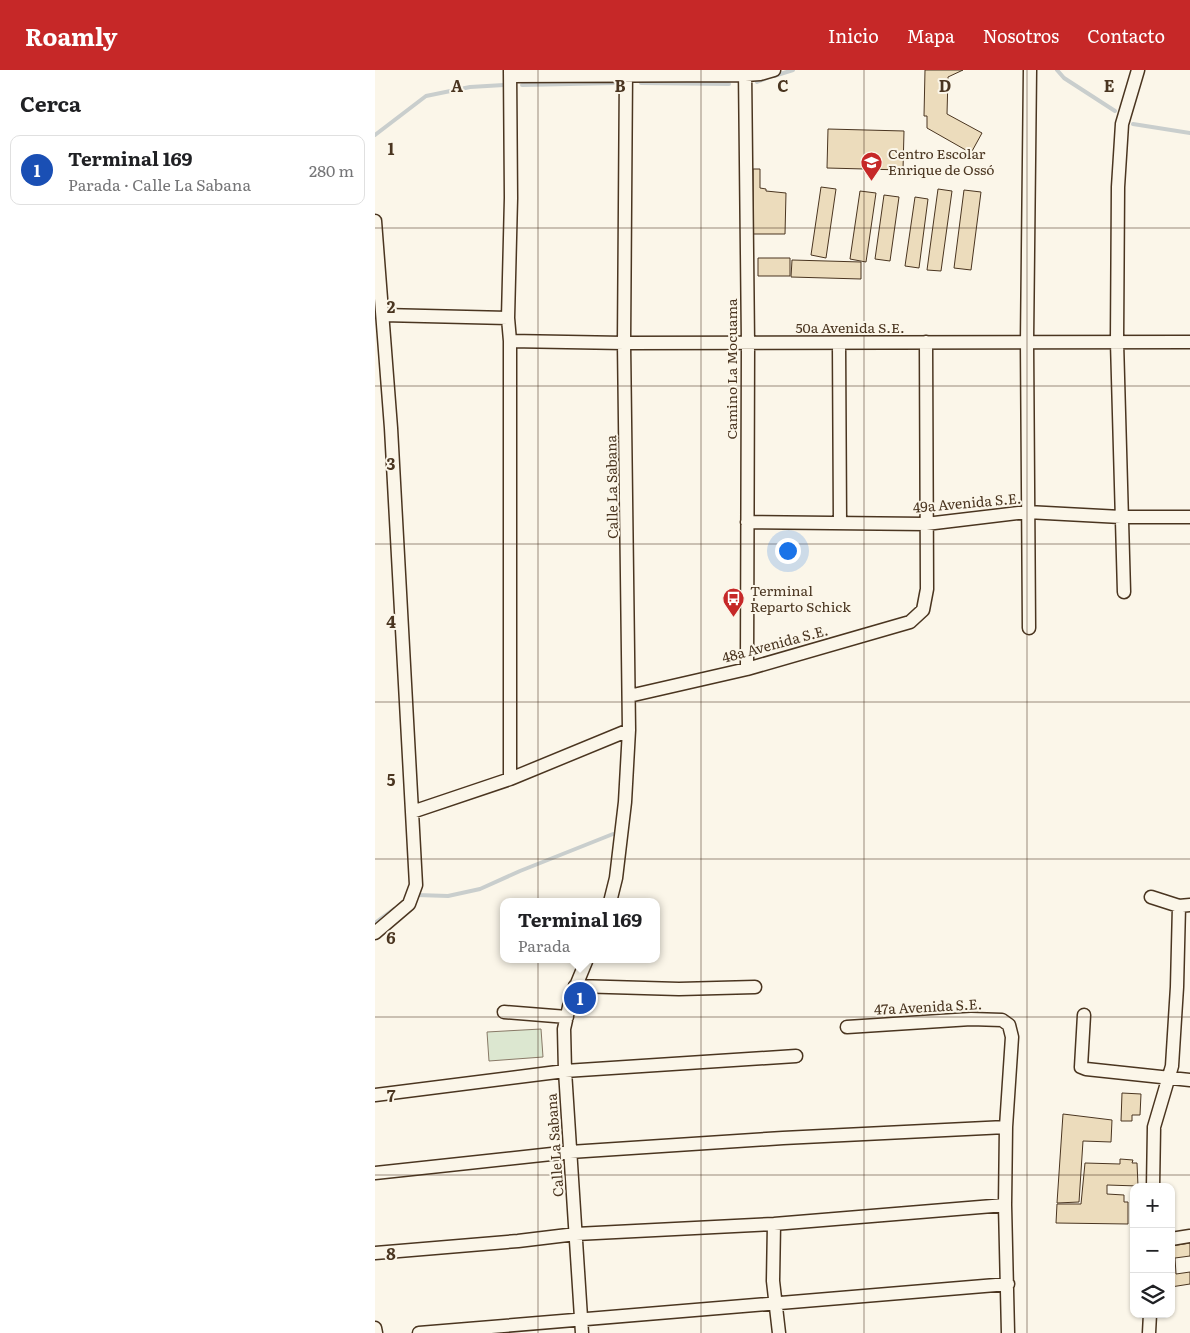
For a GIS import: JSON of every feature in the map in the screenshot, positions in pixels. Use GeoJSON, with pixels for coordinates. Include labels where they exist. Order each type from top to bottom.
{"type":"FeatureCollection","features":[{"type":"Feature","properties":{"kind":"street"},"geometry":{"type":"LineString","coordinates":[[511,779],[510,342],[508,318],[511,198],[510,73],[745,72],[760,74],[774,70]]}},
{"type":"Feature","properties":{"kind":"street"},"geometry":{"type":"LineString","coordinates":[[1029,628],[1027,342],[1030,70]]}},
{"type":"Feature","properties":{"kind":"street"},"geometry":{"type":"LineString","coordinates":[[1124,592],[1117,342],[1118,186],[1122,124],[1138,70]]}},
{"type":"Feature","properties":{"kind":"street","name":"Calle La Sabana"},"geometry":{"type":"LineString","coordinates":[[611,898],[616,878],[625,802],[629,730],[625,344],[626,72]]}},
{"type":"Feature","properties":{"kind":"street","name":"Camino La Mocuama"},"geometry":{"type":"LineString","coordinates":[[745,72],[748,343],[747,669]]}},
{"type":"Feature","properties":{"kind":"street"},"geometry":{"type":"LineString","coordinates":[[375,221],[383,315],[415,885],[409,904],[375,932]]}},
{"type":"Feature","properties":{"kind":"street"},"geometry":{"type":"LineString","coordinates":[[383,315],[508,318]]}},
{"type":"Feature","properties":{"kind":"street","name":"50a Avenida S.E."},"geometry":{"type":"LineString","coordinates":[[510,342],[625,344],[1190,342]]}},
{"type":"Feature","properties":{"kind":"street"},"geometry":{"type":"LineString","coordinates":[[926,342],[926,524]]}},
{"type":"Feature","properties":{"kind":"street"},"geometry":{"type":"LineString","coordinates":[[839,343],[840,523]]}},
{"type":"Feature","properties":{"kind":"street","name":"49a Avenida S.E."},"geometry":{"type":"LineString","coordinates":[[747,522],[926,524],[1027,512],[1121,517],[1190,517]]}},
{"type":"Feature","properties":{"kind":"street","name":"48a Avenida S.E."},"geometry":{"type":"LineString","coordinates":[[629,696],[747,669],[910,622],[923,610],[927,589],[926,524]]}},
{"type":"Feature","properties":{"kind":"street"},"geometry":{"type":"LineString","coordinates":[[412,812],[511,779],[629,730]]}},
{"type":"Feature","properties":{"kind":"street"},"geometry":{"type":"LineString","coordinates":[[1151,897],[1184,906],[1172,1066],[1154,1127],[1153,1183]]}},
{"type":"Feature","properties":{"kind":"street","name":"Calle La Sabana"},"geometry":{"type":"LineString","coordinates":[[582,1327],[565,1071],[564,1029],[571,998],[585,963]]}},
{"type":"Feature","properties":{"kind":"street"},"geometry":{"type":"LineString","coordinates":[[575,986],[679,989],[755,987]]}},
{"type":"Feature","properties":{"kind":"street"},"geometry":{"type":"LineString","coordinates":[[504,1012],[567,1017]]}},
{"type":"Feature","properties":{"kind":"street"},"geometry":{"type":"LineString","coordinates":[[1084,1015],[1081,1067],[1190,1080]]}},
{"type":"Feature","properties":{"kind":"street","name":"47a Avenida S.E."},"geometry":{"type":"LineString","coordinates":[[847,1027],[971,1019],[1003,1020],[1009,1025],[1012,1037],[1007,1127]]}},
{"type":"Feature","properties":{"kind":"street"},"geometry":{"type":"LineString","coordinates":[[375,1095],[565,1071],[796,1056]]}},
{"type":"Feature","properties":{"kind":"street"},"geometry":{"type":"LineString","coordinates":[[375,1172],[570,1152],[783,1138],[1007,1127],[1005,1205],[1008,1284],[1007,1333]]}},
{"type":"Feature","properties":{"kind":"street"},"geometry":{"type":"LineString","coordinates":[[375,1253],[518,1241],[576,1234],[774,1224],[1005,1205]]}},
{"type":"Feature","properties":{"kind":"street"},"geometry":{"type":"LineString","coordinates":[[774,1224],[773,1281],[779,1333]]}},
{"type":"Feature","properties":{"kind":"street"},"geometry":{"type":"LineString","coordinates":[[1175,1238],[1190,1236]]}},
{"type":"Feature","properties":{"kind":"street"},"geometry":{"type":"LineString","coordinates":[[419,1333],[582,1327],[775,1302],[1008,1284]]}},
{"type":"Feature","properties":{"kind":"street"},"geometry":{"type":"LineString","coordinates":[[1149,1333],[1150,1318]]}},
{"type":"Feature","properties":{"kind":"street"},"geometry":{"type":"LineString","coordinates":[[375,1328],[376,1333]]}},
{"type":"Feature","properties":{"kind":"green space"},"geometry":{"type":"Polygon","coordinates":[[[541,1029],[543,1057],[489,1061],[487,1032],[541,1029]]]}},
{"type":"Feature","properties":{"kind":"building"},"geometry":{"type":"Polygon","coordinates":[[[925,70],[963,70],[948,77],[947,114],[982,133],[971,153],[927,128],[927,116],[924,116],[925,70]]]}},
{"type":"Feature","properties":{"kind":"building"},"geometry":{"type":"Polygon","coordinates":[[[828,129],[904,131],[903,170],[827,168],[828,129]]]}},
{"type":"Feature","properties":{"kind":"building"},"geometry":{"type":"Polygon","coordinates":[[[753,169],[760,169],[760,188],[766,189],[766,191],[786,193],[785,234],[753,234],[753,169]]]}},
{"type":"Feature","properties":{"kind":"building"},"geometry":{"type":"Polygon","coordinates":[[[821,187],[836,189],[826,258],[811,255],[821,187]]]}},
{"type":"Feature","properties":{"kind":"building"},"geometry":{"type":"Polygon","coordinates":[[[938,189],[952,191],[941,271],[927,270],[938,189]]]}},
{"type":"Feature","properties":{"kind":"building"},"geometry":{"type":"Polygon","coordinates":[[[964,190],[981,192],[971,270],[954,268],[964,190]]]}},
{"type":"Feature","properties":{"kind":"building"},"geometry":{"type":"Polygon","coordinates":[[[860,191],[876,193],[866,262],[850,259],[860,191]]]}},
{"type":"Feature","properties":{"kind":"building"},"geometry":{"type":"Polygon","coordinates":[[[884,195],[899,197],[890,261],[875,259],[884,195]]]}},
{"type":"Feature","properties":{"kind":"building"},"geometry":{"type":"Polygon","coordinates":[[[915,197],[928,199],[919,268],[905,266],[915,197]]]}},
{"type":"Feature","properties":{"kind":"building"},"geometry":{"type":"Polygon","coordinates":[[[758,258],[790,258],[790,276],[758,276],[758,258]]]}},
{"type":"Feature","properties":{"kind":"building"},"geometry":{"type":"Polygon","coordinates":[[[792,260],[861,262],[861,279],[791,277],[792,260]]]}},
{"type":"Feature","properties":{"kind":"building"},"geometry":{"type":"Polygon","coordinates":[[[1122,1093],[1141,1094],[1140,1115],[1132,1115],[1132,1121],[1121,1121],[1122,1093]]]}},
{"type":"Feature","properties":{"kind":"building"},"geometry":{"type":"Polygon","coordinates":[[[1063,1114],[1112,1120],[1111,1142],[1083,1141],[1079,1202],[1057,1203],[1063,1114]]]}},
{"type":"Feature","properties":{"kind":"building"},"geometry":{"type":"Polygon","coordinates":[[[1120,1159],[1133,1160],[1132,1163],[1137,1163],[1138,1183],[1130,1183],[1130,1186],[1107,1185],[1107,1194],[1124,1195],[1124,1202],[1128,1202],[1128,1224],[1056,1223],[1057,1204],[1081,1204],[1085,1163],[1120,1164],[1120,1159]]]}},
{"type":"Feature","properties":{"kind":"building"},"geometry":{"type":"Polygon","coordinates":[[[1190,1243],[1190,1256],[1175,1258],[1175,1245],[1190,1243]]]}},
{"type":"Feature","properties":{"kind":"building"},"geometry":{"type":"Polygon","coordinates":[[[1175,1258],[1176,1274],[1190,1272],[1190,1284],[1175,1286],[1175,1258]]]}},
{"type":"Feature","properties":{"kind":"waterway"},"geometry":{"type":"LineString","coordinates":[[774,76],[793,70]]}},
{"type":"Feature","properties":{"kind":"waterway"},"geometry":{"type":"LineString","coordinates":[[1057,70],[1064,78],[1115,111]]}},
{"type":"Feature","properties":{"kind":"waterway"},"geometry":{"type":"LineString","coordinates":[[757,82],[767,78]]}},
{"type":"Feature","properties":{"kind":"waterway"},"geometry":{"type":"LineString","coordinates":[[522,85],[617,83]]}},
{"type":"Feature","properties":{"kind":"waterway"},"geometry":{"type":"LineString","coordinates":[[641,83],[729,84]]}},
{"type":"Feature","properties":{"kind":"waterway"},"geometry":{"type":"LineString","coordinates":[[375,135],[426,96],[470,87],[504,85]]}},
{"type":"Feature","properties":{"kind":"waterway"},"geometry":{"type":"LineString","coordinates":[[1133,124],[1190,133]]}},
{"type":"Feature","properties":{"kind":"waterway"},"geometry":{"type":"LineString","coordinates":[[417,895],[448,896],[480,889],[613,834]]}},
{"type":"Feature","properties":{"kind":"waterway"},"geometry":{"type":"LineString","coordinates":[[375,923],[394,909]]}},
{"type":"Feature","properties":{"kind":"place","name":"Centro Escolar Enrique de Ossó"},"geometry":{"type":"Point","coordinates":[872,181]}},
{"type":"Feature","properties":{"kind":"place","name":"Terminal Reparto Schick"},"geometry":{"type":"Point","coordinates":[734,618]}},
{"type":"Feature","properties":{"kind":"place","name":"Terminal 169"},"geometry":{"type":"Point","coordinates":[580,998]}}]}
